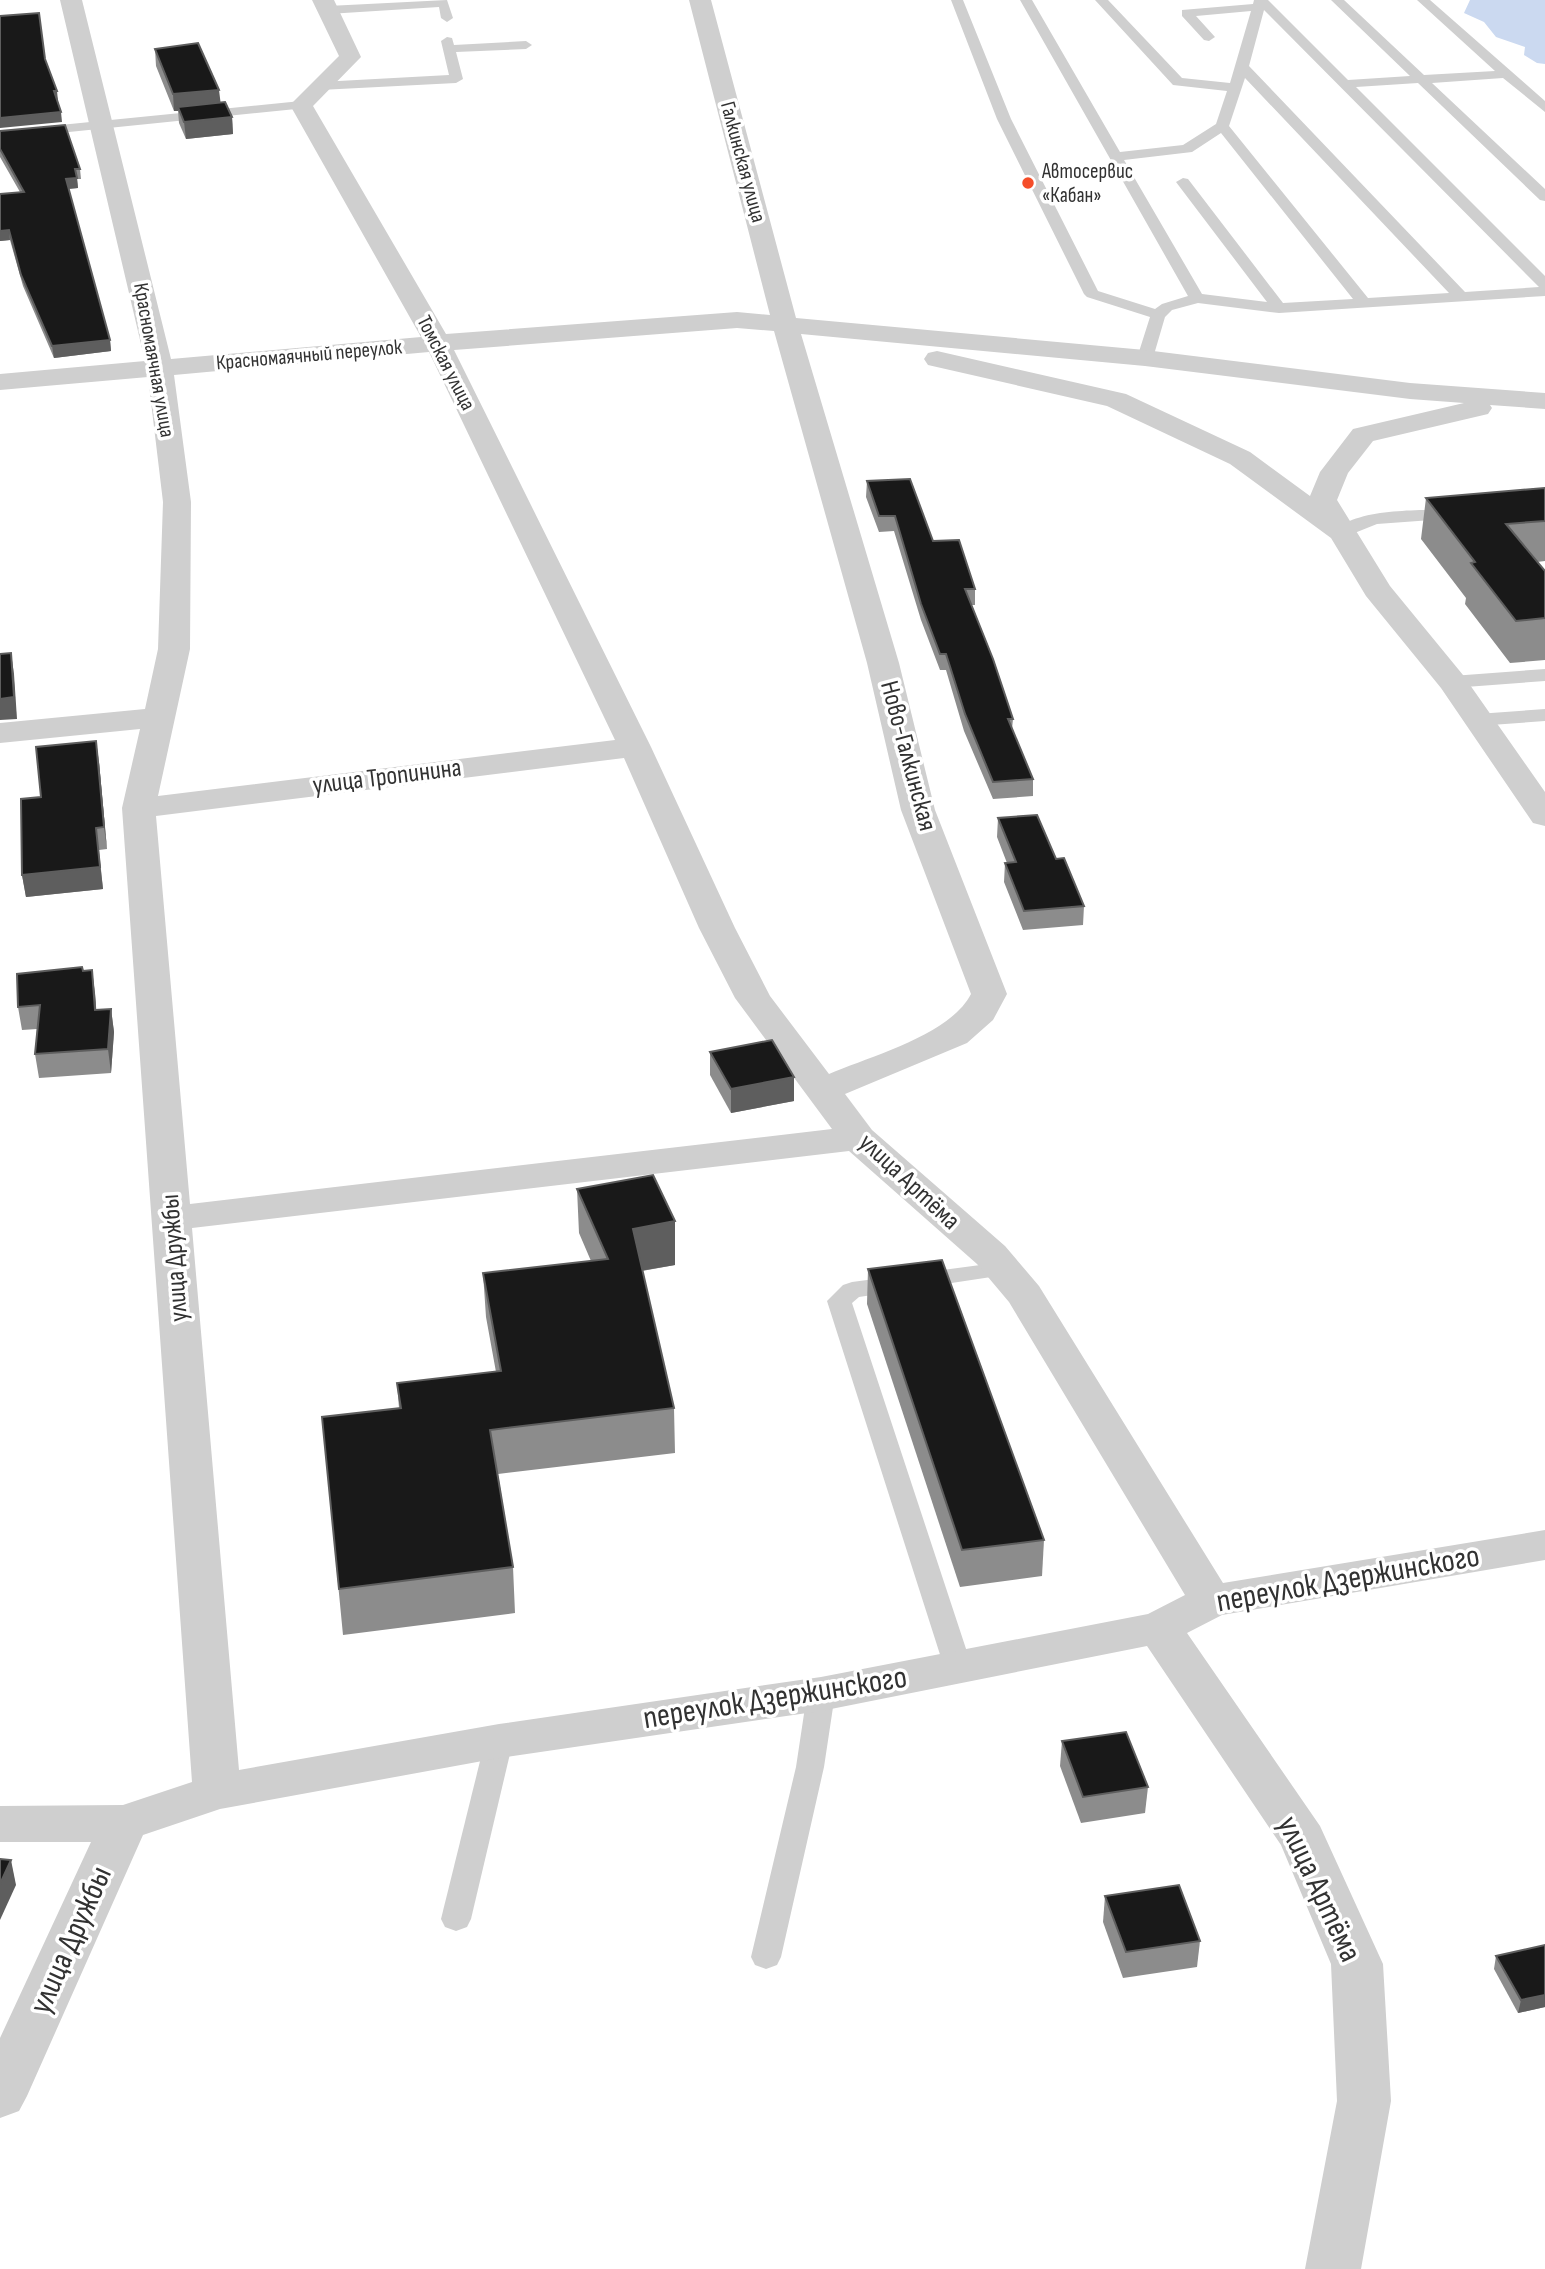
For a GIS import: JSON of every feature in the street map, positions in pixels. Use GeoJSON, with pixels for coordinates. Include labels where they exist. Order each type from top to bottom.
{"type":"FeatureCollection","features":[{"type":"Feature","properties":{"kind":"street","name":"Красномаячная улица"},"geometry":{"type":"LineString","coordinates":[[71,0],[160,368],[177,502],[174,649],[159,722]]}},
{"type":"Feature","properties":{"kind":"street","name":"Галкинская улица"},"geometry":{"type":"LineString","coordinates":[[700,0],[785,324]]}},
{"type":"Feature","properties":{"kind":"street"},"geometry":{"type":"LineString","coordinates":[[301,105],[350,57],[326,5]]}},
{"type":"Feature","properties":{"kind":"street","name":"Томская улица"},"geometry":{"type":"LineString","coordinates":[[301,105],[438,343],[635,747]]}},
{"type":"Feature","properties":{"kind":"street","name":"Красномаячный переулок"},"geometry":{"type":"LineString","coordinates":[[0,382],[438,343],[737,320],[785,324]]}},
{"type":"Feature","properties":{"kind":"street"},"geometry":{"type":"LineString","coordinates":[[785,324],[1145,358],[1410,391],[1545,401]]}},
{"type":"Feature","properties":{"kind":"street"},"geometry":{"type":"LineString","coordinates":[[785,324],[1116,400],[1240,458],[1342,533]]}},
{"type":"Feature","properties":{"kind":"street","name":"Ново-Галкинская"},"geometry":{"type":"LineString","coordinates":[[785,324],[883,663],[918,810],[989,994],[980,1012],[954,1035],[823,1090]]}},
{"type":"Feature","properties":{"kind":"street"},"geometry":{"type":"LineString","coordinates":[[1545,411],[1474,408],[1363,435],[1334,472],[1323,500],[1377,590],[1452,682],[1545,816]]}},
{"type":"Feature","properties":{"kind":"street"},"geometry":{"type":"LineString","coordinates":[[0,733],[159,722]]}},
{"type":"Feature","properties":{"kind":"street","name":"улица Дружбы"},"geometry":{"type":"LineString","coordinates":[[159,722],[139,808],[217,1791]]}},
{"type":"Feature","properties":{"kind":"street","name":"улица Артёма"},"geometry":{"type":"LineString","coordinates":[[635,747],[716,928],[753,998],[858,1138],[1003,1269],[1025,1295],[1211,1601]]}},
{"type":"Feature","properties":{"kind":"street","name":"улица Тропинина"},"geometry":{"type":"LineString","coordinates":[[139,808],[635,747]]}},
{"type":"Feature","properties":{"kind":"street"},"geometry":{"type":"LineString","coordinates":[[172,1218],[858,1138]]}},
{"type":"Feature","properties":{"kind":"street","name":"переулок Дзержинского"},"geometry":{"type":"LineString","coordinates":[[0,1824],[124,1823],[217,1791],[499,1741],[821,1694],[1159,1628],[1211,1601],[1545,1545]]}},
{"type":"Feature","properties":{"kind":"street","name":"улица Артёма"},"geometry":{"type":"LineString","coordinates":[[1159,1628],[1303,1839],[1357,1964],[1364,2101],[1333,2269]]}},
{"type":"Feature","properties":{"kind":"street","name":"улица Дружбы"},"geometry":{"type":"LineString","coordinates":[[0,2096],[124,1823]]}},
{"type":"Feature","properties":{"kind":"lane"},"geometry":{"type":"LineString","coordinates":[[957,0],[1004,119],[1092,294],[1158,315]]}},
{"type":"Feature","properties":{"kind":"lane"},"geometry":{"type":"LineString","coordinates":[[1026,0],[1118,156],[1197,298]]}},
{"type":"Feature","properties":{"kind":"lane"},"geometry":{"type":"LineString","coordinates":[[1101,0],[1178,82],[1235,88]]}},
{"type":"Feature","properties":{"kind":"lane"},"geometry":{"type":"LineString","coordinates":[[1338,0],[1545,197]]}},
{"type":"Feature","properties":{"kind":"lane"},"geometry":{"type":"LineString","coordinates":[[1423,0],[1545,108]]}},
{"type":"Feature","properties":{"kind":"lane"},"geometry":{"type":"LineString","coordinates":[[1118,156],[1187,149],[1222,125],[1260,2]]}},
{"type":"Feature","properties":{"kind":"lane"},"geometry":{"type":"LineString","coordinates":[[1209,37],[1186,13],[1260,2]]}},
{"type":"Feature","properties":{"kind":"lane"},"geometry":{"type":"LineString","coordinates":[[1260,2],[1545,284]]}},
{"type":"Feature","properties":{"kind":"lane"},"geometry":{"type":"LineString","coordinates":[[326,5],[444,3],[447,18]]}},
{"type":"Feature","properties":{"kind":"lane"},"geometry":{"type":"LineString","coordinates":[[320,86],[456,79],[448,45],[526,45]]}},
{"type":"Feature","properties":{"kind":"lane"},"geometry":{"type":"LineString","coordinates":[[1242,67],[1461,296]]}},
{"type":"Feature","properties":{"kind":"lane"},"geometry":{"type":"LineString","coordinates":[[1345,84],[1507,74]]}},
{"type":"Feature","properties":{"kind":"lane"},"geometry":{"type":"LineString","coordinates":[[0,135],[301,105]]}},
{"type":"Feature","properties":{"kind":"lane"},"geometry":{"type":"LineString","coordinates":[[1222,125],[1364,303]]}},
{"type":"Feature","properties":{"kind":"lane"},"geometry":{"type":"LineString","coordinates":[[1183,182],[1279,308]]}},
{"type":"Feature","properties":{"kind":"lane"},"geometry":{"type":"LineString","coordinates":[[1145,358],[1158,315],[1167,307],[1197,298],[1279,308],[1545,291]]}},
{"type":"Feature","properties":{"kind":"lane"},"geometry":{"type":"LineString","coordinates":[[1342,533],[1346,527],[1364,521],[1467,513]]}},
{"type":"Feature","properties":{"kind":"lane"},"geometry":{"type":"LineString","coordinates":[[1452,682],[1545,675]]}},
{"type":"Feature","properties":{"kind":"lane"},"geometry":{"type":"LineString","coordinates":[[1477,720],[1545,715]]}},
{"type":"Feature","properties":{"kind":"lane"},"geometry":{"type":"LineString","coordinates":[[958,1667],[839,1301],[852,1290],[1003,1269]]}},
{"type":"Feature","properties":{"kind":"lane"},"geometry":{"type":"LineString","coordinates":[[766,1957],[810,1767],[821,1694]]}},
{"type":"Feature","properties":{"kind":"lane"},"geometry":{"type":"LineString","coordinates":[[456,1919],[499,1741]]}},
{"type":"Feature","properties":{"kind":"water"},"geometry":{"type":"Polygon","coordinates":[[[1470,0],[1545,0],[1545,64],[1537,63],[1524,55],[1525,47],[1496,37],[1484,22],[1464,13],[1470,0]]]}},
{"type":"Feature","properties":{"kind":"building"},"geometry":{"type":"Polygon","coordinates":[[[39,13],[45,59],[57,91],[54,91],[61,112],[0,118],[0,16],[39,13]]]}},
{"type":"Feature","properties":{"kind":"building"},"geometry":{"type":"Polygon","coordinates":[[[198,43],[219,90],[173,94],[155,49],[198,43]]]}},
{"type":"Feature","properties":{"kind":"building"},"geometry":{"type":"Polygon","coordinates":[[[225,102],[232,117],[184,122],[178,107],[225,102]]]}},
{"type":"Feature","properties":{"kind":"building"},"geometry":{"type":"Polygon","coordinates":[[[65,125],[80,169],[75,169],[77,178],[66,179],[110,340],[52,346],[21,275],[9,230],[0,231],[0,194],[24,192],[0,149],[0,131],[65,125]]]}},
{"type":"Feature","properties":{"kind":"building"},"geometry":{"type":"Polygon","coordinates":[[[910,479],[933,541],[959,540],[975,589],[965,589],[1013,719],[1008,719],[1033,779],[993,782],[965,714],[946,654],[940,654],[921,604],[895,516],[879,516],[867,481],[910,479]]]}},
{"type":"Feature","properties":{"kind":"building"},"geometry":{"type":"Polygon","coordinates":[[[1545,488],[1545,521],[1506,524],[1545,571],[1545,618],[1516,621],[1426,498],[1545,488]]]}},
{"type":"Feature","properties":{"kind":"building"},"geometry":{"type":"Polygon","coordinates":[[[11,653],[14,697],[0,699],[0,654],[11,653]]]}},
{"type":"Feature","properties":{"kind":"building"},"geometry":{"type":"Polygon","coordinates":[[[96,741],[104,827],[96,828],[100,867],[22,875],[21,799],[41,797],[36,747],[96,741]]]}},
{"type":"Feature","properties":{"kind":"building"},"geometry":{"type":"Polygon","coordinates":[[[1037,815],[1056,859],[1064,858],[1084,906],[1024,911],[1005,863],[1016,862],[998,818],[1037,815]]]}},
{"type":"Feature","properties":{"kind":"building"},"geometry":{"type":"Polygon","coordinates":[[[82,967],[83,971],[92,970],[95,1010],[111,1009],[108,1049],[35,1054],[40,1005],[18,1007],[17,974],[82,967]]]}},
{"type":"Feature","properties":{"kind":"building"},"geometry":{"type":"Polygon","coordinates":[[[772,1040],[794,1077],[731,1089],[710,1052],[772,1040]]]}},
{"type":"Feature","properties":{"kind":"building"},"geometry":{"type":"Polygon","coordinates":[[[653,1175],[675,1221],[633,1229],[674,1408],[490,1430],[513,1567],[339,1589],[322,1417],[401,1408],[397,1383],[501,1371],[483,1273],[608,1259],[577,1189],[653,1175]]]}},
{"type":"Feature","properties":{"kind":"building"},"geometry":{"type":"Polygon","coordinates":[[[942,1260],[1044,1540],[962,1550],[868,1269],[942,1260]]]}},
{"type":"Feature","properties":{"kind":"building"},"geometry":{"type":"Polygon","coordinates":[[[1126,1732],[1148,1787],[1083,1797],[1062,1741],[1126,1732]]]}},
{"type":"Feature","properties":{"kind":"building"},"geometry":{"type":"Polygon","coordinates":[[[0,1859],[11,1860],[0,1884],[0,1859]]]}},
{"type":"Feature","properties":{"kind":"building"},"geometry":{"type":"Polygon","coordinates":[[[1179,1885],[1200,1941],[1126,1952],[1105,1896],[1179,1885]]]}},
{"type":"Feature","properties":{"kind":"building"},"geometry":{"type":"Polygon","coordinates":[[[1545,1945],[1545,1995],[1521,2000],[1496,1956],[1545,1945]]]}},
{"type":"Feature","properties":{"kind":"place","name":"Автосервис «Кабан»"},"geometry":{"type":"Point","coordinates":[1028,183]}}]}
